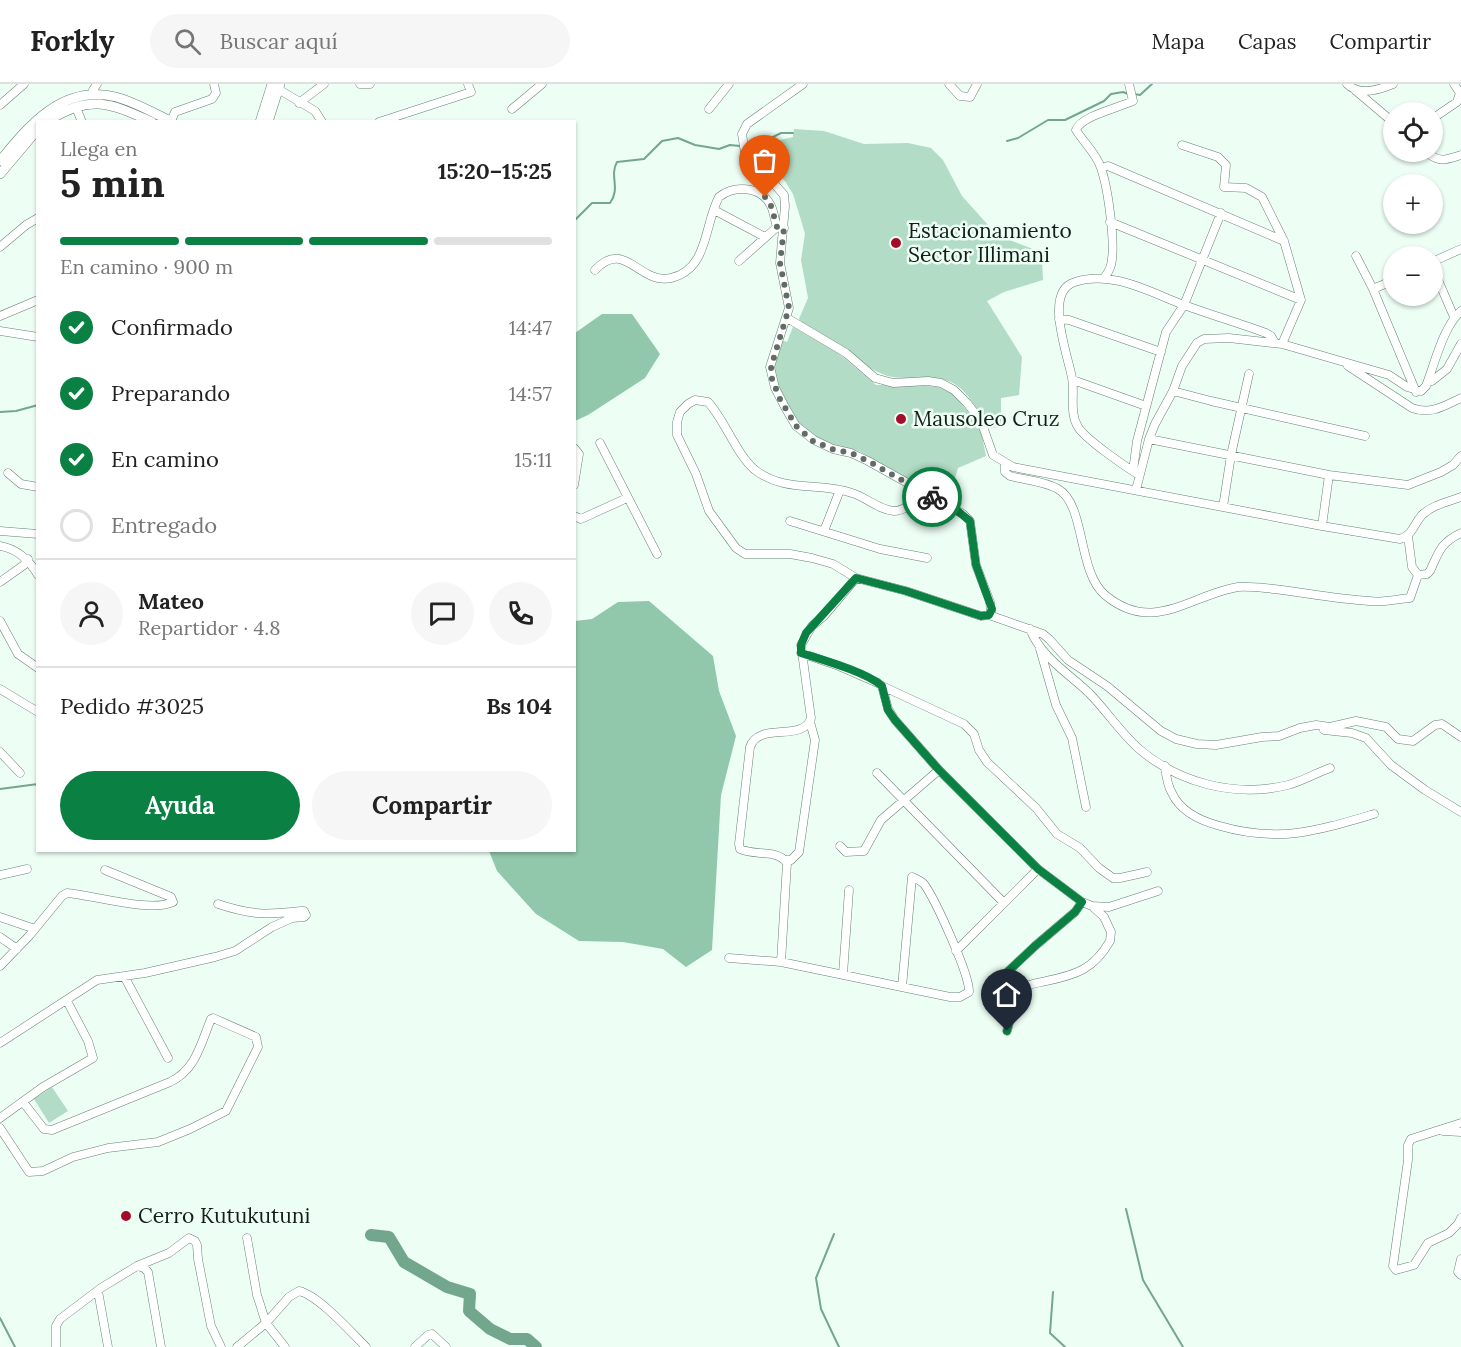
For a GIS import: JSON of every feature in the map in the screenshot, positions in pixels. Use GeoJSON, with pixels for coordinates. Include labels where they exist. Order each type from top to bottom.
{"type":"FeatureCollection","features":[{"type":"Feature","properties":{"kind":"main road"},"geometry":{"type":"LineString","coordinates":[[261,120],[276,86]]}},
{"type":"Feature","properties":{"kind":"main road"},"geometry":{"type":"LineString","coordinates":[[268,120],[276,86]]}},
{"type":"Feature","properties":{"kind":"main road"},"geometry":{"type":"LineString","coordinates":[[49,120],[93,95],[104,95],[124,100],[169,120]]}},
{"type":"Feature","properties":{"kind":"main road"},"geometry":{"type":"LineString","coordinates":[[0,161],[39,116],[63,102],[106,103],[147,120]]}},
{"type":"Feature","properties":{"kind":"main road"},"geometry":{"type":"LineString","coordinates":[[0,174],[36,131]]}},
{"type":"Feature","properties":{"kind":"street"},"geometry":{"type":"LineString","coordinates":[[0,105],[24,84]]}},
{"type":"Feature","properties":{"kind":"street"},"geometry":{"type":"LineString","coordinates":[[93,95],[97,84]]}},
{"type":"Feature","properties":{"kind":"street"},"geometry":{"type":"LineString","coordinates":[[171,120],[175,112],[215,96],[214,84]]}},
{"type":"Feature","properties":{"kind":"street"},"geometry":{"type":"LineString","coordinates":[[299,103],[324,84]]}},
{"type":"Feature","properties":{"kind":"street"},"geometry":{"type":"LineString","coordinates":[[360,84],[370,84]]}},
{"type":"Feature","properties":{"kind":"street"},"geometry":{"type":"LineString","coordinates":[[512,109],[542,84]]}},
{"type":"Feature","properties":{"kind":"street"},"geometry":{"type":"LineString","coordinates":[[709,109],[729,84]]}},
{"type":"Feature","properties":{"kind":"street"},"geometry":{"type":"LineString","coordinates":[[803,84],[747,124],[742,134],[746,159],[761,170],[784,195],[785,206],[780,228],[780,263],[789,308],[773,355],[771,367],[775,388],[796,426],[813,441],[868,461],[927,495],[950,505],[970,521],[976,565],[992,609],[989,615]]}},
{"type":"Feature","properties":{"kind":"street"},"geometry":{"type":"LineString","coordinates":[[949,84],[960,96],[970,97],[977,84]]}},
{"type":"Feature","properties":{"kind":"street"},"geometry":{"type":"LineString","coordinates":[[1104,278],[1111,266],[1110,222],[1101,168],[1089,146],[1077,132],[1076,126],[1089,118],[1132,101],[1129,84]]}},
{"type":"Feature","properties":{"kind":"street"},"geometry":{"type":"LineString","coordinates":[[1347,84],[1383,114]]}},
{"type":"Feature","properties":{"kind":"street"},"geometry":{"type":"LineString","coordinates":[[1355,90],[1377,90],[1393,84]]}},
{"type":"Feature","properties":{"kind":"street"},"geometry":{"type":"LineString","coordinates":[[1443,112],[1457,102],[1460,93],[1454,84]]}},
{"type":"Feature","properties":{"kind":"street"},"geometry":{"type":"LineString","coordinates":[[276,86],[292,99],[315,111],[321,120]]}},
{"type":"Feature","properties":{"kind":"street"},"geometry":{"type":"LineString","coordinates":[[384,120],[469,88]]}},
{"type":"Feature","properties":{"kind":"street"},"geometry":{"type":"LineString","coordinates":[[78,102],[77,110],[81,120]]}},
{"type":"Feature","properties":{"kind":"street"},"geometry":{"type":"LineString","coordinates":[[1182,145],[1218,157],[1226,165],[1224,187],[1245,188],[1262,197],[1284,241],[1301,300],[1278,344]]}},
{"type":"Feature","properties":{"kind":"street"},"geometry":{"type":"LineString","coordinates":[[1443,160],[1461,156]]}},
{"type":"Feature","properties":{"kind":"street"},"geometry":{"type":"LineString","coordinates":[[1101,168],[1108,166],[1284,241]]}},
{"type":"Feature","properties":{"kind":"street"},"geometry":{"type":"LineString","coordinates":[[595,270],[602,262],[614,258],[627,261],[660,278],[668,279],[684,273],[695,262],[702,250],[716,203],[722,194],[733,190],[747,189],[765,197],[780,228]]}},
{"type":"Feature","properties":{"kind":"street"},"geometry":{"type":"LineString","coordinates":[[714,210],[765,237]]}},
{"type":"Feature","properties":{"kind":"street"},"geometry":{"type":"LineString","coordinates":[[1136,490],[1137,441],[1166,332],[1184,305],[1221,213]]}},
{"type":"Feature","properties":{"kind":"street"},"geometry":{"type":"LineString","coordinates":[[0,247],[36,219]]}},
{"type":"Feature","properties":{"kind":"street"},"geometry":{"type":"LineString","coordinates":[[1110,222],[1301,300]]}},
{"type":"Feature","properties":{"kind":"street"},"geometry":{"type":"LineString","coordinates":[[738,261],[765,237],[780,228]]}},
{"type":"Feature","properties":{"kind":"street"},"geometry":{"type":"LineString","coordinates":[[1443,258],[1461,249]]}},
{"type":"Feature","properties":{"kind":"street"},"geometry":{"type":"LineString","coordinates":[[1356,256],[1373,290],[1416,392]]}},
{"type":"Feature","properties":{"kind":"street"},"geometry":{"type":"LineString","coordinates":[[1136,473],[1081,432],[1075,419],[1073,380],[1059,319],[1062,289],[1066,285],[1104,278],[1140,287],[1184,305],[1266,333],[1278,344]]}},
{"type":"Feature","properties":{"kind":"street"},"geometry":{"type":"LineString","coordinates":[[1373,290],[1383,285]]}},
{"type":"Feature","properties":{"kind":"street"},"geometry":{"type":"LineString","coordinates":[[1443,290],[1454,317]]}},
{"type":"Feature","properties":{"kind":"street"},"geometry":{"type":"LineString","coordinates":[[2,316],[36,301]]}},
{"type":"Feature","properties":{"kind":"street"},"geometry":{"type":"LineString","coordinates":[[1416,392],[1423,389],[1428,381],[1454,317],[1461,311]]}},
{"type":"Feature","properties":{"kind":"street"},"geometry":{"type":"LineString","coordinates":[[787,318],[846,353],[875,378],[893,383],[928,381],[941,383],[954,390],[981,421],[993,455],[1013,467],[1400,539],[1408,536],[1422,515],[1461,497]]}},
{"type":"Feature","properties":{"kind":"street"},"geometry":{"type":"LineString","coordinates":[[1059,319],[1069,320],[1161,352]]}},
{"type":"Feature","properties":{"kind":"street"},"geometry":{"type":"LineString","coordinates":[[0,331],[36,337]]}},
{"type":"Feature","properties":{"kind":"street"},"geometry":{"type":"LineString","coordinates":[[1136,473],[1182,366],[1197,343],[1203,339],[1229,338],[1278,344],[1389,375],[1416,392]]}},
{"type":"Feature","properties":{"kind":"street"},"geometry":{"type":"LineString","coordinates":[[1428,381],[1432,381],[1447,369],[1461,344]]}},
{"type":"Feature","properties":{"kind":"street"},"geometry":{"type":"LineString","coordinates":[[1339,360],[1412,408],[1422,412],[1437,410],[1461,398]]}},
{"type":"Feature","properties":{"kind":"street"},"geometry":{"type":"LineString","coordinates":[[1223,507],[1231,455],[1249,374]]}},
{"type":"Feature","properties":{"kind":"street"},"geometry":{"type":"LineString","coordinates":[[1073,380],[1146,406]]}},
{"type":"Feature","properties":{"kind":"street"},"geometry":{"type":"LineString","coordinates":[[1173,391],[1365,436]]}},
{"type":"Feature","properties":{"kind":"street"},"geometry":{"type":"LineString","coordinates":[[927,495],[896,511],[888,510],[853,493],[796,487],[755,470],[743,457],[726,425],[708,402],[695,400],[680,412],[677,435],[696,474],[709,512],[736,548],[745,554],[790,554],[812,558],[833,564],[856,578],[906,591],[981,616],[989,615],[1003,622],[1030,629],[1049,639],[1068,660],[1094,676],[1161,731],[1176,739],[1197,744],[1216,745],[1279,736],[1300,728],[1356,721],[1386,728],[1398,739],[1405,741],[1413,741],[1435,725],[1442,724],[1461,737]]}},
{"type":"Feature","properties":{"kind":"street"},"geometry":{"type":"LineString","coordinates":[[1149,439],[1329,475],[1408,484],[1441,472],[1453,465],[1461,456]]}},
{"type":"Feature","properties":{"kind":"street"},"geometry":{"type":"LineString","coordinates":[[600,443],[657,554]]}},
{"type":"Feature","properties":{"kind":"street"},"geometry":{"type":"LineString","coordinates":[[576,450],[579,454],[576,472]]}},
{"type":"Feature","properties":{"kind":"street"},"geometry":{"type":"LineString","coordinates":[[1005,464],[1005,472],[1010,476],[1046,485],[1064,494],[1073,508],[1084,554],[1099,588],[1120,605],[1134,611],[1171,610],[1209,595],[1240,587],[1301,592],[1372,602],[1410,598],[1418,575]]}},
{"type":"Feature","properties":{"kind":"street"},"geometry":{"type":"LineString","coordinates":[[8,473],[21,484],[36,487]]}},
{"type":"Feature","properties":{"kind":"street"},"geometry":{"type":"LineString","coordinates":[[1322,526],[1329,475]]}},
{"type":"Feature","properties":{"kind":"street"},"geometry":{"type":"LineString","coordinates":[[824,531],[840,490]]}},
{"type":"Feature","properties":{"kind":"street"},"geometry":{"type":"LineString","coordinates":[[576,517],[581,519],[627,498]]}},
{"type":"Feature","properties":{"kind":"street"},"geometry":{"type":"LineString","coordinates":[[790,521],[880,549],[927,558]]}},
{"type":"Feature","properties":{"kind":"street"},"geometry":{"type":"LineString","coordinates":[[0,531],[36,534]]}},
{"type":"Feature","properties":{"kind":"street"},"geometry":{"type":"LineString","coordinates":[[1418,575],[1430,572],[1440,548],[1461,533]]}},
{"type":"Feature","properties":{"kind":"street"},"geometry":{"type":"LineString","coordinates":[[1408,536],[1412,567],[1418,575]]}},
{"type":"Feature","properties":{"kind":"street"},"geometry":{"type":"LineString","coordinates":[[0,546],[28,560],[36,572]]}},
{"type":"Feature","properties":{"kind":"street"},"geometry":{"type":"LineString","coordinates":[[0,582],[28,560]]}},
{"type":"Feature","properties":{"kind":"street"},"geometry":{"type":"LineString","coordinates":[[810,722],[799,729],[763,734],[756,738],[750,747],[740,849],[780,856],[785,860],[791,860],[799,852],[815,740],[810,722],[801,645],[806,633],[856,578]]}},
{"type":"Feature","properties":{"kind":"street"},"geometry":{"type":"LineString","coordinates":[[0,621],[18,654],[36,667]]}},
{"type":"Feature","properties":{"kind":"street"},"geometry":{"type":"LineString","coordinates":[[1030,629],[1039,645],[1062,670],[1088,692],[1137,747],[1185,777],[1207,785],[1246,789],[1286,785],[1330,768]]}},
{"type":"Feature","properties":{"kind":"street"},"geometry":{"type":"LineString","coordinates":[[1039,645],[1056,705],[1072,738],[1086,807]]}},
{"type":"Feature","properties":{"kind":"street"},"geometry":{"type":"LineString","coordinates":[[801,653],[872,680],[964,724],[974,734],[979,750],[987,762],[1036,808],[1057,834],[1080,848],[1099,868],[1113,878],[1147,872]]}},
{"type":"Feature","properties":{"kind":"street"},"geometry":{"type":"LineString","coordinates":[[882,686],[888,710],[939,770],[1038,869],[1082,902],[1092,906],[1109,907],[1158,891]]}},
{"type":"Feature","properties":{"kind":"street"},"geometry":{"type":"LineString","coordinates":[[0,688],[36,711]]}},
{"type":"Feature","properties":{"kind":"street"},"geometry":{"type":"LineString","coordinates":[[1311,727],[1352,733],[1366,738],[1391,765],[1425,790],[1461,812]]}},
{"type":"Feature","properties":{"kind":"street"},"geometry":{"type":"LineString","coordinates":[[0,752],[20,773]]}},
{"type":"Feature","properties":{"kind":"street"},"geometry":{"type":"LineString","coordinates":[[1165,766],[1172,794],[1179,803],[1201,820],[1234,830],[1267,835],[1304,833],[1374,814]]}},
{"type":"Feature","properties":{"kind":"street"},"geometry":{"type":"LineString","coordinates":[[840,846],[846,852],[864,851],[881,820],[939,770]]}},
{"type":"Feature","properties":{"kind":"street"},"geometry":{"type":"LineString","coordinates":[[877,773],[1004,903]]}},
{"type":"Feature","properties":{"kind":"street"},"geometry":{"type":"LineString","coordinates":[[781,962],[787,869],[785,860]]}},
{"type":"Feature","properties":{"kind":"street"},"geometry":{"type":"LineString","coordinates":[[0,874],[27,869]]}},
{"type":"Feature","properties":{"kind":"street"},"geometry":{"type":"LineString","coordinates":[[956,951],[1038,869]]}},
{"type":"Feature","properties":{"kind":"street"},"geometry":{"type":"LineString","coordinates":[[0,966],[67,893],[107,901],[154,905],[166,905],[173,902],[171,897],[105,870]]}},
{"type":"Feature","properties":{"kind":"street"},"geometry":{"type":"LineString","coordinates":[[729,958],[781,962],[950,997],[965,995],[969,992],[969,981],[956,951],[929,891],[920,880],[912,877],[902,987]]}},
{"type":"Feature","properties":{"kind":"street"},"geometry":{"type":"LineString","coordinates":[[843,974],[849,890]]}},
{"type":"Feature","properties":{"kind":"street"},"geometry":{"type":"LineString","coordinates":[[1012,1012],[1004,1004],[999,994],[998,985],[1001,978],[1075,912],[1082,902]]}},
{"type":"Feature","properties":{"kind":"street"},"geometry":{"type":"LineString","coordinates":[[0,1044],[97,980],[235,951],[272,927],[292,918],[306,915],[304,911],[245,913],[218,904]]}},
{"type":"Feature","properties":{"kind":"street"},"geometry":{"type":"LineString","coordinates":[[1007,1031],[1018,996],[1025,987],[1085,970],[1107,947],[1111,938],[1109,925],[1092,906]]}},
{"type":"Feature","properties":{"kind":"street"},"geometry":{"type":"LineString","coordinates":[[0,917],[35,929]]}},
{"type":"Feature","properties":{"kind":"street"},"geometry":{"type":"LineString","coordinates":[[0,937],[17,950]]}},
{"type":"Feature","properties":{"kind":"street"},"geometry":{"type":"LineString","coordinates":[[124,976],[168,1058]]}},
{"type":"Feature","properties":{"kind":"street"},"geometry":{"type":"LineString","coordinates":[[0,1118],[43,1087],[93,1058],[88,1041],[67,1001]]}},
{"type":"Feature","properties":{"kind":"street"},"geometry":{"type":"LineString","coordinates":[[0,1128],[29,1172],[43,1171],[73,1157],[108,1148],[158,1142],[225,1111],[259,1042],[256,1037],[213,1018],[195,1059],[185,1073],[170,1082],[52,1130],[45,1129],[23,1102]]}},
{"type":"Feature","properties":{"kind":"street"},"geometry":{"type":"LineString","coordinates":[[1461,1123],[1411,1139],[1408,1145],[1408,1161],[1393,1266],[1396,1270],[1414,1264],[1428,1243],[1449,1233],[1461,1218]]}},
{"type":"Feature","properties":{"kind":"street"},"geometry":{"type":"LineString","coordinates":[[1438,1131],[1461,1132]]}},
{"type":"Feature","properties":{"kind":"street"},"geometry":{"type":"LineString","coordinates":[[56,1347],[56,1326],[60,1319],[137,1266],[169,1253],[189,1238],[195,1240],[211,1326],[220,1347]]}},
{"type":"Feature","properties":{"kind":"street"},"geometry":{"type":"LineString","coordinates":[[247,1238],[257,1295],[266,1323],[285,1347]]}},
{"type":"Feature","properties":{"kind":"street"},"geometry":{"type":"LineString","coordinates":[[1461,1259],[1458,1272],[1461,1275]]}},
{"type":"Feature","properties":{"kind":"street"},"geometry":{"type":"LineString","coordinates":[[137,1266],[148,1272],[161,1347]]}},
{"type":"Feature","properties":{"kind":"street"},"geometry":{"type":"LineString","coordinates":[[237,1347],[266,1323],[289,1297],[295,1292],[302,1291],[326,1309],[366,1347]]}},
{"type":"Feature","properties":{"kind":"street"},"geometry":{"type":"LineString","coordinates":[[98,1292],[108,1347]]}},
{"type":"Feature","properties":{"kind":"street"},"geometry":{"type":"LineString","coordinates":[[415,1347],[428,1335],[432,1335],[446,1347]]}},
{"type":"Feature","properties":{"kind":"green space"},"geometry":{"type":"Polygon","coordinates":[[[794,129],[824,131],[864,144],[908,143],[931,148],[943,160],[962,196],[989,226],[1012,241],[1033,249],[1042,261],[1043,280],[1004,292],[987,301],[1022,357],[1019,395],[1001,398],[1001,427],[989,428],[968,396],[951,382],[937,378],[899,378],[883,374],[843,353],[799,319],[808,298],[801,260],[805,234],[801,220],[793,194],[785,181],[768,164],[749,153],[750,147],[793,137],[794,129]]]}},
{"type":"Feature","properties":{"kind":"green space"},"geometry":{"type":"Polygon","coordinates":[[[602,314],[632,314],[660,354],[645,378],[576,421],[576,332],[602,314]]]}},
{"type":"Feature","properties":{"kind":"green space"},"geometry":{"type":"Polygon","coordinates":[[[793,327],[838,353],[876,385],[938,387],[953,394],[980,426],[986,456],[958,468],[950,495],[921,487],[859,451],[826,443],[808,433],[797,423],[778,388],[773,369],[781,340],[787,342],[793,327]]]}},
{"type":"Feature","properties":{"kind":"green space"},"geometry":{"type":"Polygon","coordinates":[[[649,601],[713,656],[719,691],[736,736],[721,795],[712,950],[686,967],[663,949],[623,942],[579,941],[536,914],[497,871],[489,852],[576,852],[576,621],[592,619],[618,602],[649,601]]]}},
{"type":"Feature","properties":{"kind":"green space"},"geometry":{"type":"Polygon","coordinates":[[[52,1087],[68,1111],[49,1123],[34,1099],[52,1087]]]}},
{"type":"Feature","properties":{"kind":"waterway"},"geometry":{"type":"LineString","coordinates":[[1134,94],[1140,95],[1152,84]]}},
{"type":"Feature","properties":{"kind":"waterway"},"geometry":{"type":"LineString","coordinates":[[1007,141],[1018,138],[1048,120],[1065,120],[1104,101],[1111,94],[1123,92],[1128,94]]}},
{"type":"Feature","properties":{"kind":"waterway"},"geometry":{"type":"LineString","coordinates":[[746,144],[759,140],[765,141],[781,133],[793,133]]}},
{"type":"Feature","properties":{"kind":"waterway"},"geometry":{"type":"LineString","coordinates":[[576,219],[592,203],[610,203],[615,192],[614,172],[617,162],[644,159],[662,141],[678,138],[695,145],[719,149],[730,145],[740,146]]}},
{"type":"Feature","properties":{"kind":"waterway"},"geometry":{"type":"LineString","coordinates":[[0,412],[16,411],[36,406]]}},
{"type":"Feature","properties":{"kind":"waterway"},"geometry":{"type":"LineString","coordinates":[[0,789],[36,784]]}},
{"type":"Feature","properties":{"kind":"waterway"},"geometry":{"type":"LineString","coordinates":[[1126,1209],[1143,1280],[1183,1347]]}},
{"type":"Feature","properties":{"kind":"waterway"},"geometry":{"type":"LineString","coordinates":[[834,1234],[816,1278],[821,1309],[839,1347]]}},
{"type":"Feature","properties":{"kind":"waterway"},"geometry":{"type":"LineString","coordinates":[[371,1235],[389,1237],[404,1262],[447,1287],[470,1294],[469,1311],[490,1329],[510,1339],[527,1339],[536,1347]]}},
{"type":"Feature","properties":{"kind":"waterway"},"geometry":{"type":"LineString","coordinates":[[1053,1292],[1050,1333],[1065,1347]]}},
{"type":"Feature","properties":{"kind":"waterway"},"geometry":{"type":"LineString","coordinates":[[0,1318],[15,1347]]}},
{"type":"Feature","properties":{"kind":"way so far"},"geometry":{"type":"LineString","coordinates":[[765,197],[771,206],[777,227],[784,228],[780,263],[789,308],[771,367],[772,379],[780,399],[796,426],[813,441],[832,449],[851,453],[932,497]]}},
{"type":"Feature","properties":{"kind":"place","name":"Estacionamiento Sector Illimani"},"geometry":{"type":"Point","coordinates":[896,243]}},
{"type":"Feature","properties":{"kind":"place","name":"Mausoleo Cruz"},"geometry":{"type":"Point","coordinates":[901,419]}},
{"type":"Feature","properties":{"kind":"place","name":"Cerro Kutukutuni"},"geometry":{"type":"Point","coordinates":[126,1216]}},
{"type":"Feature","properties":{"kind":"route"},"geometry":{"type":"LineString","coordinates":[[932,497],[950,505],[970,521],[976,565],[992,609],[989,615],[981,616],[947,603],[856,578],[824,616],[806,633],[801,645],[801,653],[839,666],[882,686],[888,710],[939,770],[1038,869],[1082,902],[1075,912],[1001,978],[998,985],[999,994],[1004,1004],[1012,1012],[1007,1031]]}}]}
